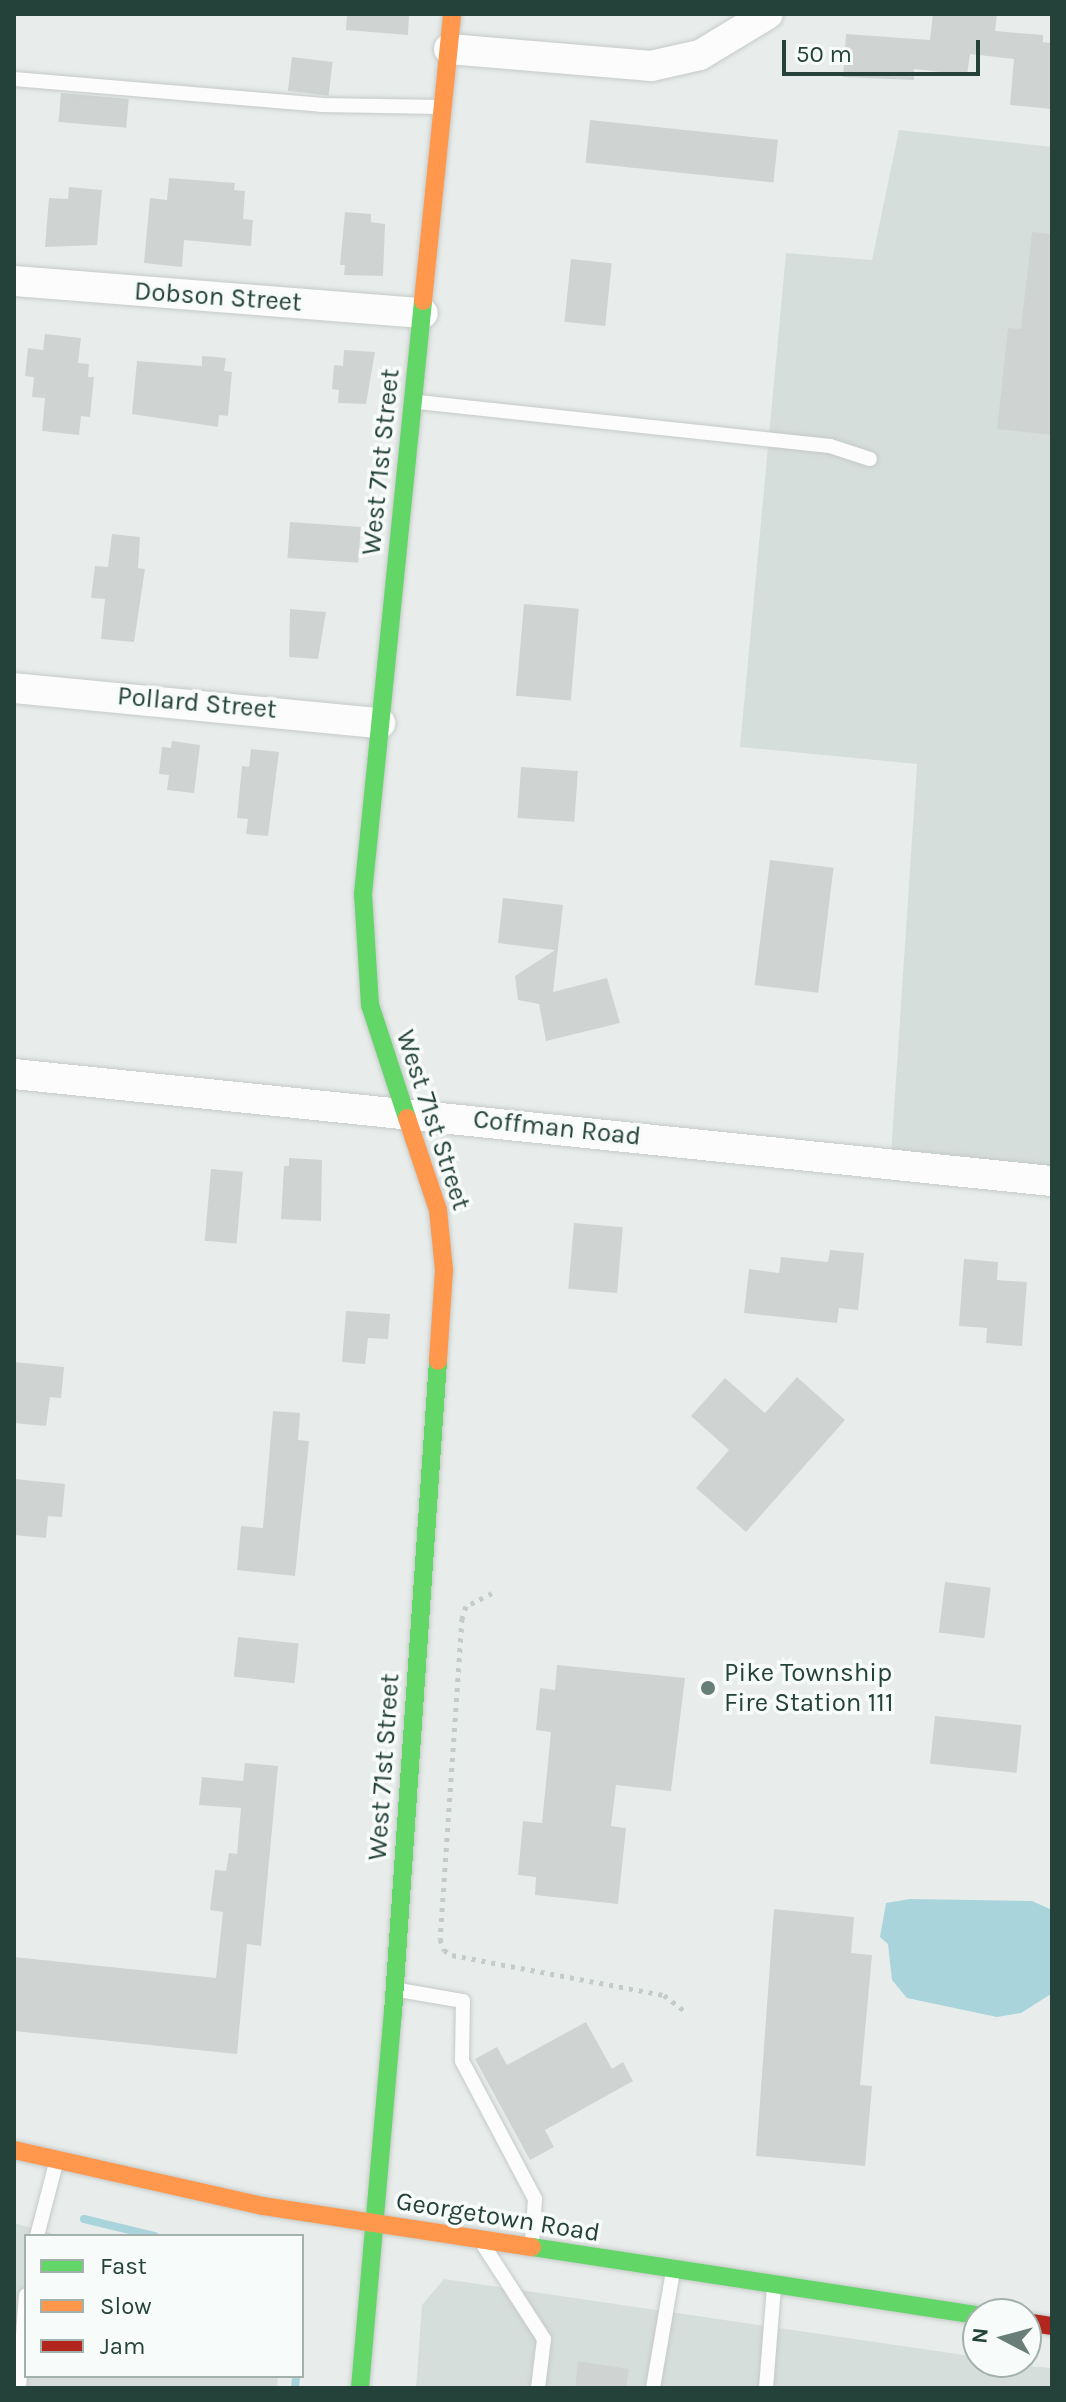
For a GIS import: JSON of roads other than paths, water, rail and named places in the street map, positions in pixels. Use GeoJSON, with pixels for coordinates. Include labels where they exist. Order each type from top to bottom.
{"type":"FeatureCollection","features":[{"type":"Feature","properties":{"kind":"main road","name":"West 71st Street"},"geometry":{"type":"LineString","coordinates":[[360,2388],[395,1989],[444,1313],[443,1238],[405,1111],[372,1017],[364,968],[363,894],[452,14]]}},
{"type":"Feature","properties":{"kind":"main road","name":"Georgetown Road"},"geometry":{"type":"LineString","coordinates":[[14,2150],[251,2203],[482,2243],[962,2313]]}},
{"type":"Feature","properties":{"kind":"street"},"geometry":{"type":"LineString","coordinates":[[449,49],[651,66],[700,55],[768,14]]}},
{"type":"Feature","properties":{"kind":"street","name":"Dobson Street"},"geometry":{"type":"LineString","coordinates":[[14,281],[423,313]]}},
{"type":"Feature","properties":{"kind":"street","name":"Pollard Street"},"geometry":{"type":"LineString","coordinates":[[14,688],[380,723]]}},
{"type":"Feature","properties":{"kind":"street","name":"Coffman Road"},"geometry":{"type":"LineString","coordinates":[[14,1074],[405,1111],[1052,1181]]}},
{"type":"Feature","properties":{"kind":"lane"},"geometry":{"type":"LineString","coordinates":[[14,79],[321,105],[443,108]]}},
{"type":"Feature","properties":{"kind":"lane"},"geometry":{"type":"LineString","coordinates":[[413,402],[830,446],[870,459]]}},
{"type":"Feature","properties":{"kind":"lane"},"geometry":{"type":"LineString","coordinates":[[395,1989],[463,2001],[462,2061],[535,2199],[532,2250]]}},
{"type":"Feature","properties":{"kind":"lane"},"geometry":{"type":"LineString","coordinates":[[38,2234],[57,2159]]}},
{"type":"Feature","properties":{"kind":"lane"},"geometry":{"type":"LineString","coordinates":[[482,2243],[544,2339],[538,2388]]}},
{"type":"Feature","properties":{"kind":"lane"},"geometry":{"type":"LineString","coordinates":[[653,2388],[673,2271]]}},
{"type":"Feature","properties":{"kind":"lane"},"geometry":{"type":"LineString","coordinates":[[766,2388],[774,2285]]}},
{"type":"Feature","properties":{"kind":"lane"},"geometry":{"type":"LineString","coordinates":[[19,2388],[24,2322]]}},
{"type":"Feature","properties":{"kind":"water"},"geometry":{"type":"Polygon","coordinates":[[[910,1899],[1032,1901],[1052,1910],[1051,1994],[1021,2013],[997,2017],[907,1998],[892,1980],[888,1944],[880,1937],[886,1903],[910,1899]]]}},
{"type":"Feature","properties":{"kind":"waterway"},"geometry":{"type":"LineString","coordinates":[[84,2219],[147,2234]]}},
{"type":"Feature","properties":{"kind":"waterway"},"geometry":{"type":"LineString","coordinates":[[295,2388],[296,2378]]}},
{"type":"Feature","properties":{"kind":"place","name":"Pike Township Fire Station 111"},"geometry":{"type":"Point","coordinates":[708,1688]}}]}
